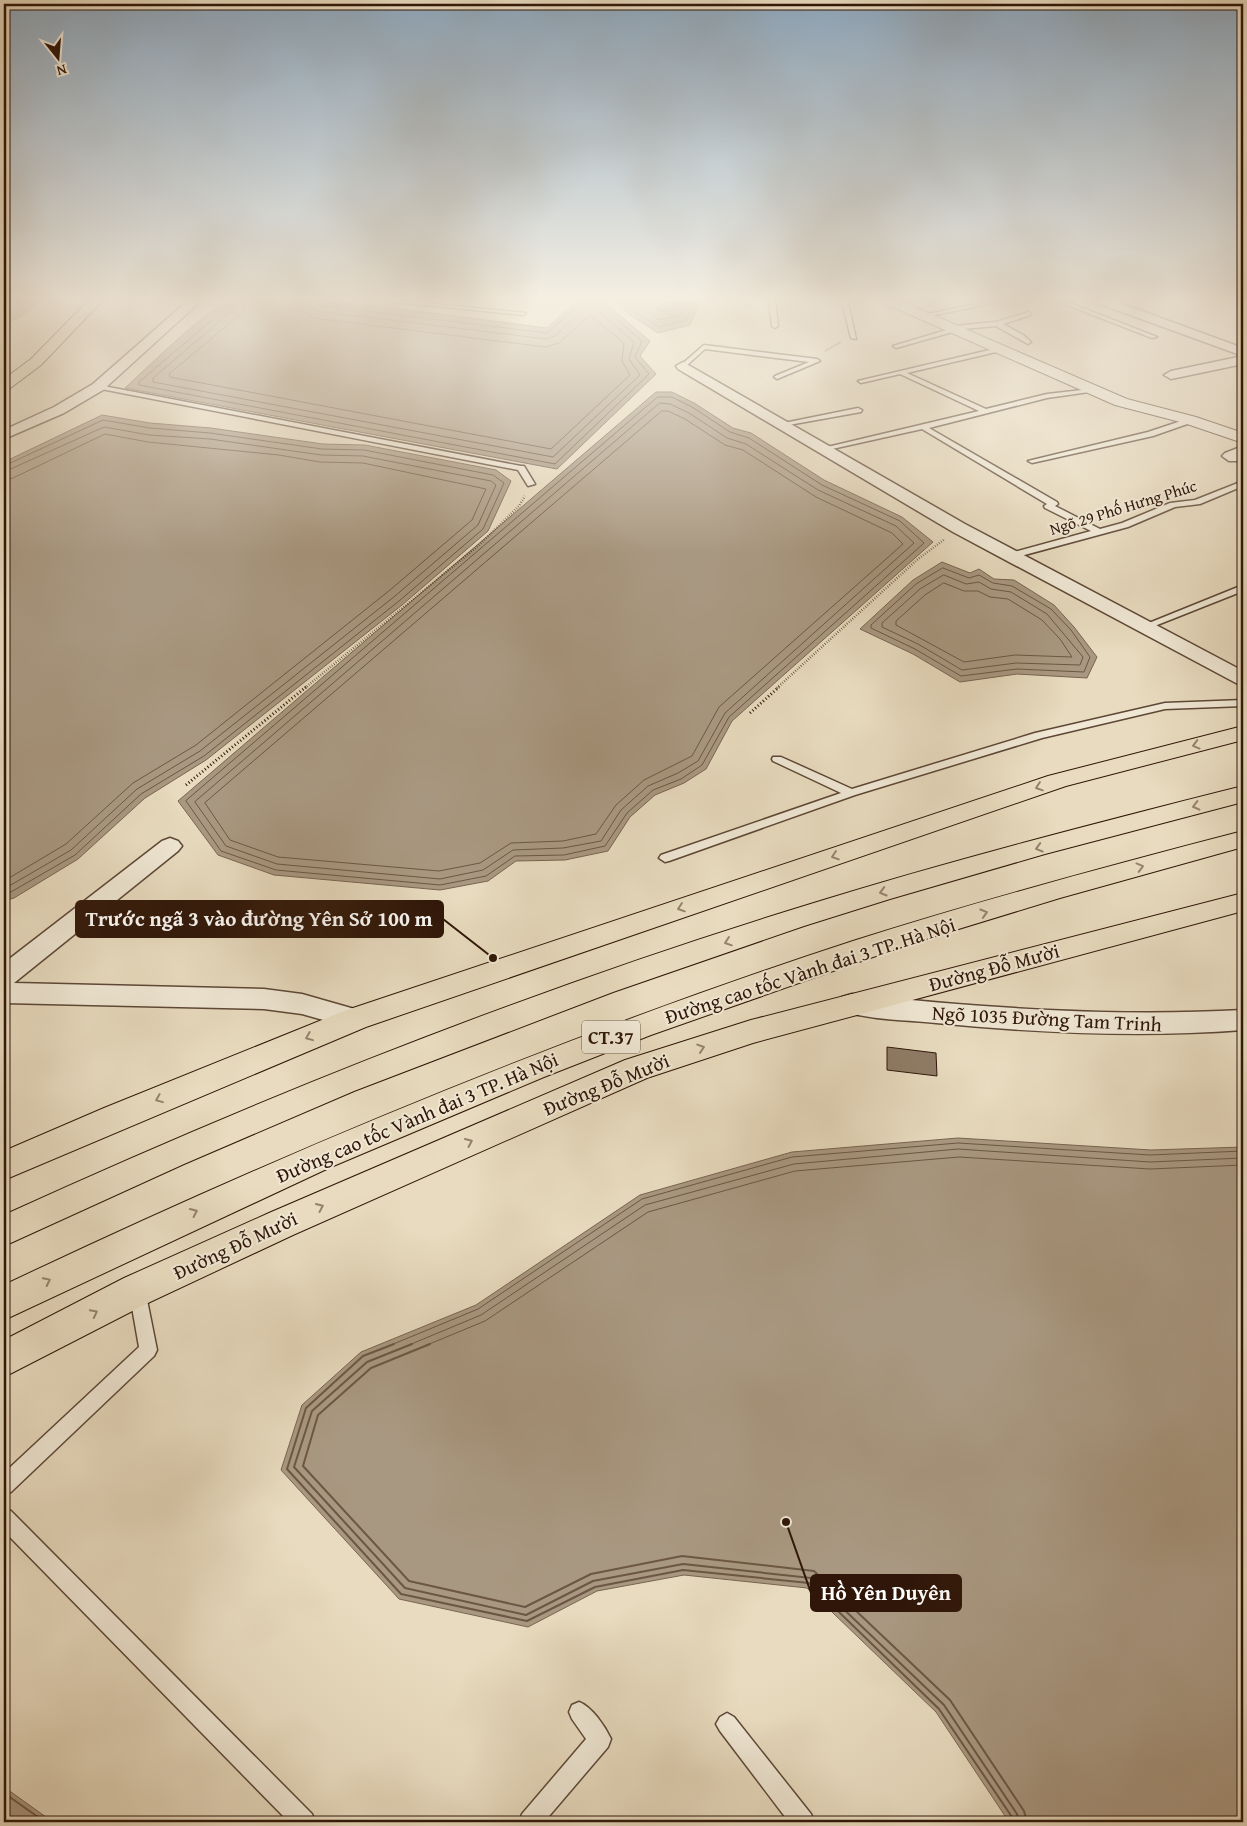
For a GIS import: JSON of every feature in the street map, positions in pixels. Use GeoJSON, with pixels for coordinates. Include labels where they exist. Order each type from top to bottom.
{"type":"FeatureCollection","features":[{"type":"Feature","properties":{"kind":"main road"},"geometry":{"type":"LineString","coordinates":[[4,1166],[114,1117],[354,1019],[1057,781],[1243,733]]}},
{"type":"Feature","properties":{"kind":"main road","name":"CT.37"},"geometry":{"type":"LineString","coordinates":[[4,1231],[88,1191],[279,1107],[447,1040],[588,989],[828,908],[1090,833],[1243,794]]}},
{"type":"Feature","properties":{"kind":"main road","name":"Đường cao tốc Vành đai 3 TP. Hà Nội"},"geometry":{"type":"LineString","coordinates":[[4,1303],[113,1249],[309,1160],[468,1092],[607,1039],[860,949],[1128,870],[1243,839]]}},
{"type":"Feature","properties":{"kind":"main road","name":"Đường Đỗ Mười"},"geometry":{"type":"LineString","coordinates":[[4,1359],[137,1290],[281,1224],[636,1069],[751,1032],[852,1004],[1243,902]]}},
{"type":"Feature","properties":{"kind":"street"},"geometry":{"type":"LineString","coordinates":[[4,435],[59,410],[102,383]]}},
{"type":"Feature","properties":{"kind":"street"},"geometry":{"type":"LineString","coordinates":[[713,383],[959,528],[1243,679]]}},
{"type":"Feature","properties":{"kind":"street"},"geometry":{"type":"LineString","coordinates":[[1074,383],[1122,402],[1190,420],[1243,438]]}},
{"type":"Feature","properties":{"kind":"street"},"geometry":{"type":"LineString","coordinates":[[4,978],[170,846]]}},
{"type":"Feature","properties":{"kind":"street"},"geometry":{"type":"LineString","coordinates":[[4,993],[256,998],[302,1004],[354,1019]]}},
{"type":"Feature","properties":{"kind":"street","name":"Ngõ 1035 Đường Tam Trinh"},"geometry":{"type":"LineString","coordinates":[[852,1004],[952,1015],[1154,1024],[1243,1020]]}},
{"type":"Feature","properties":{"kind":"lane"},"geometry":{"type":"LineString","coordinates":[[924,383],[985,411]]}},
{"type":"Feature","properties":{"kind":"lane"},"geometry":{"type":"LineString","coordinates":[[98,387],[521,468],[531,484]]}},
{"type":"Feature","properties":{"kind":"lane"},"geometry":{"type":"LineString","coordinates":[[823,449],[923,428],[1047,396],[1089,390]]}},
{"type":"Feature","properties":{"kind":"lane"},"geometry":{"type":"LineString","coordinates":[[783,424],[858,410]]}},
{"type":"Feature","properties":{"kind":"lane"},"geometry":{"type":"LineString","coordinates":[[1032,461],[1150,434],[1190,420]]}},
{"type":"Feature","properties":{"kind":"lane"},"geometry":{"type":"LineString","coordinates":[[923,428],[1054,504],[1048,506],[1099,532]]}},
{"type":"Feature","properties":{"kind":"lane","name":"Ngõ 29 Phố Hưng Phúc"},"geometry":{"type":"LineString","coordinates":[[1010,556],[1125,525],[1173,505],[1198,502],[1243,483]]}},
{"type":"Feature","properties":{"kind":"lane"},"geometry":{"type":"LineString","coordinates":[[1144,627],[1243,588]]}},
{"type":"Feature","properties":{"kind":"lane"},"geometry":{"type":"LineString","coordinates":[[665,858],[851,793],[1039,735],[1164,706],[1243,703]]}},
{"type":"Feature","properties":{"kind":"lane"},"geometry":{"type":"LineString","coordinates":[[777,759],[851,793]]}},
{"type":"Feature","properties":{"kind":"lane"},"geometry":{"type":"LineString","coordinates":[[4,1485],[148,1350],[137,1290]]}},
{"type":"Feature","properties":{"kind":"lane"},"geometry":{"type":"LineString","coordinates":[[4,1518],[304,1822]]}},
{"type":"Feature","properties":{"kind":"lane"},"geometry":{"type":"LineString","coordinates":[[530,1822],[600,1739],[579,1712]]}},
{"type":"Feature","properties":{"kind":"lane"},"geometry":{"type":"LineString","coordinates":[[727,1724],[803,1822]]}},
{"type":"Feature","properties":{"kind":"path"},"geometry":{"type":"LineString","coordinates":[[186,785],[478,546],[520,506],[531,484]]}},
{"type":"Feature","properties":{"kind":"path"},"geometry":{"type":"LineString","coordinates":[[750,713],[918,559],[959,528]]}},
{"type":"Feature","properties":{"kind":"water"},"geometry":{"type":"Polygon","coordinates":[[[130,383],[646,383],[557,469],[125,388],[130,383]]]}},
{"type":"Feature","properties":{"kind":"water"},"geometry":{"type":"Polygon","coordinates":[[[656,392],[672,392],[694,403],[733,428],[751,433],[824,480],[902,517],[933,542],[732,721],[706,769],[684,783],[655,795],[630,817],[608,851],[565,860],[516,861],[488,881],[440,890],[274,875],[218,855],[178,801],[656,392]]]}},
{"type":"Feature","properties":{"kind":"water"},"geometry":{"type":"Polygon","coordinates":[[[102,415],[150,423],[211,428],[323,444],[365,445],[496,470],[511,481],[488,531],[402,605],[206,760],[145,798],[78,859],[14,898],[4,901],[4,462],[102,415]]]}},
{"type":"Feature","properties":{"kind":"water"},"geometry":{"type":"Polygon","coordinates":[[[942,562],[970,573],[979,569],[994,579],[1014,580],[1054,605],[1097,657],[1087,678],[1017,674],[960,682],[913,654],[860,629],[913,580],[942,562]]]}},
{"type":"Feature","properties":{"kind":"water"},"geometry":{"type":"Polygon","coordinates":[[[958,1138],[1151,1150],[1243,1147],[1243,1822],[1009,1822],[936,1712],[807,1588],[684,1575],[597,1591],[528,1627],[399,1599],[281,1470],[302,1405],[361,1352],[476,1305],[640,1195],[792,1152],[958,1138]]]}},
{"type":"Feature","properties":{"kind":"water"},"geometry":{"type":"Polygon","coordinates":[[[4,1787],[53,1822],[4,1822],[4,1787]]]}},
{"type":"Feature","properties":{"kind":"building"},"geometry":{"type":"Polygon","coordinates":[[[887,1047],[936,1053],[937,1076],[887,1070],[887,1047]]]}},
{"type":"Feature","properties":{"kind":"place","name":"Trước ngã 3 vào đường Yên Sở 100 m"},"geometry":{"type":"Point","coordinates":[493,958]}},
{"type":"Feature","properties":{"kind":"place","name":"Hồ Yên Duyên"},"geometry":{"type":"Point","coordinates":[786,1522]}}]}
